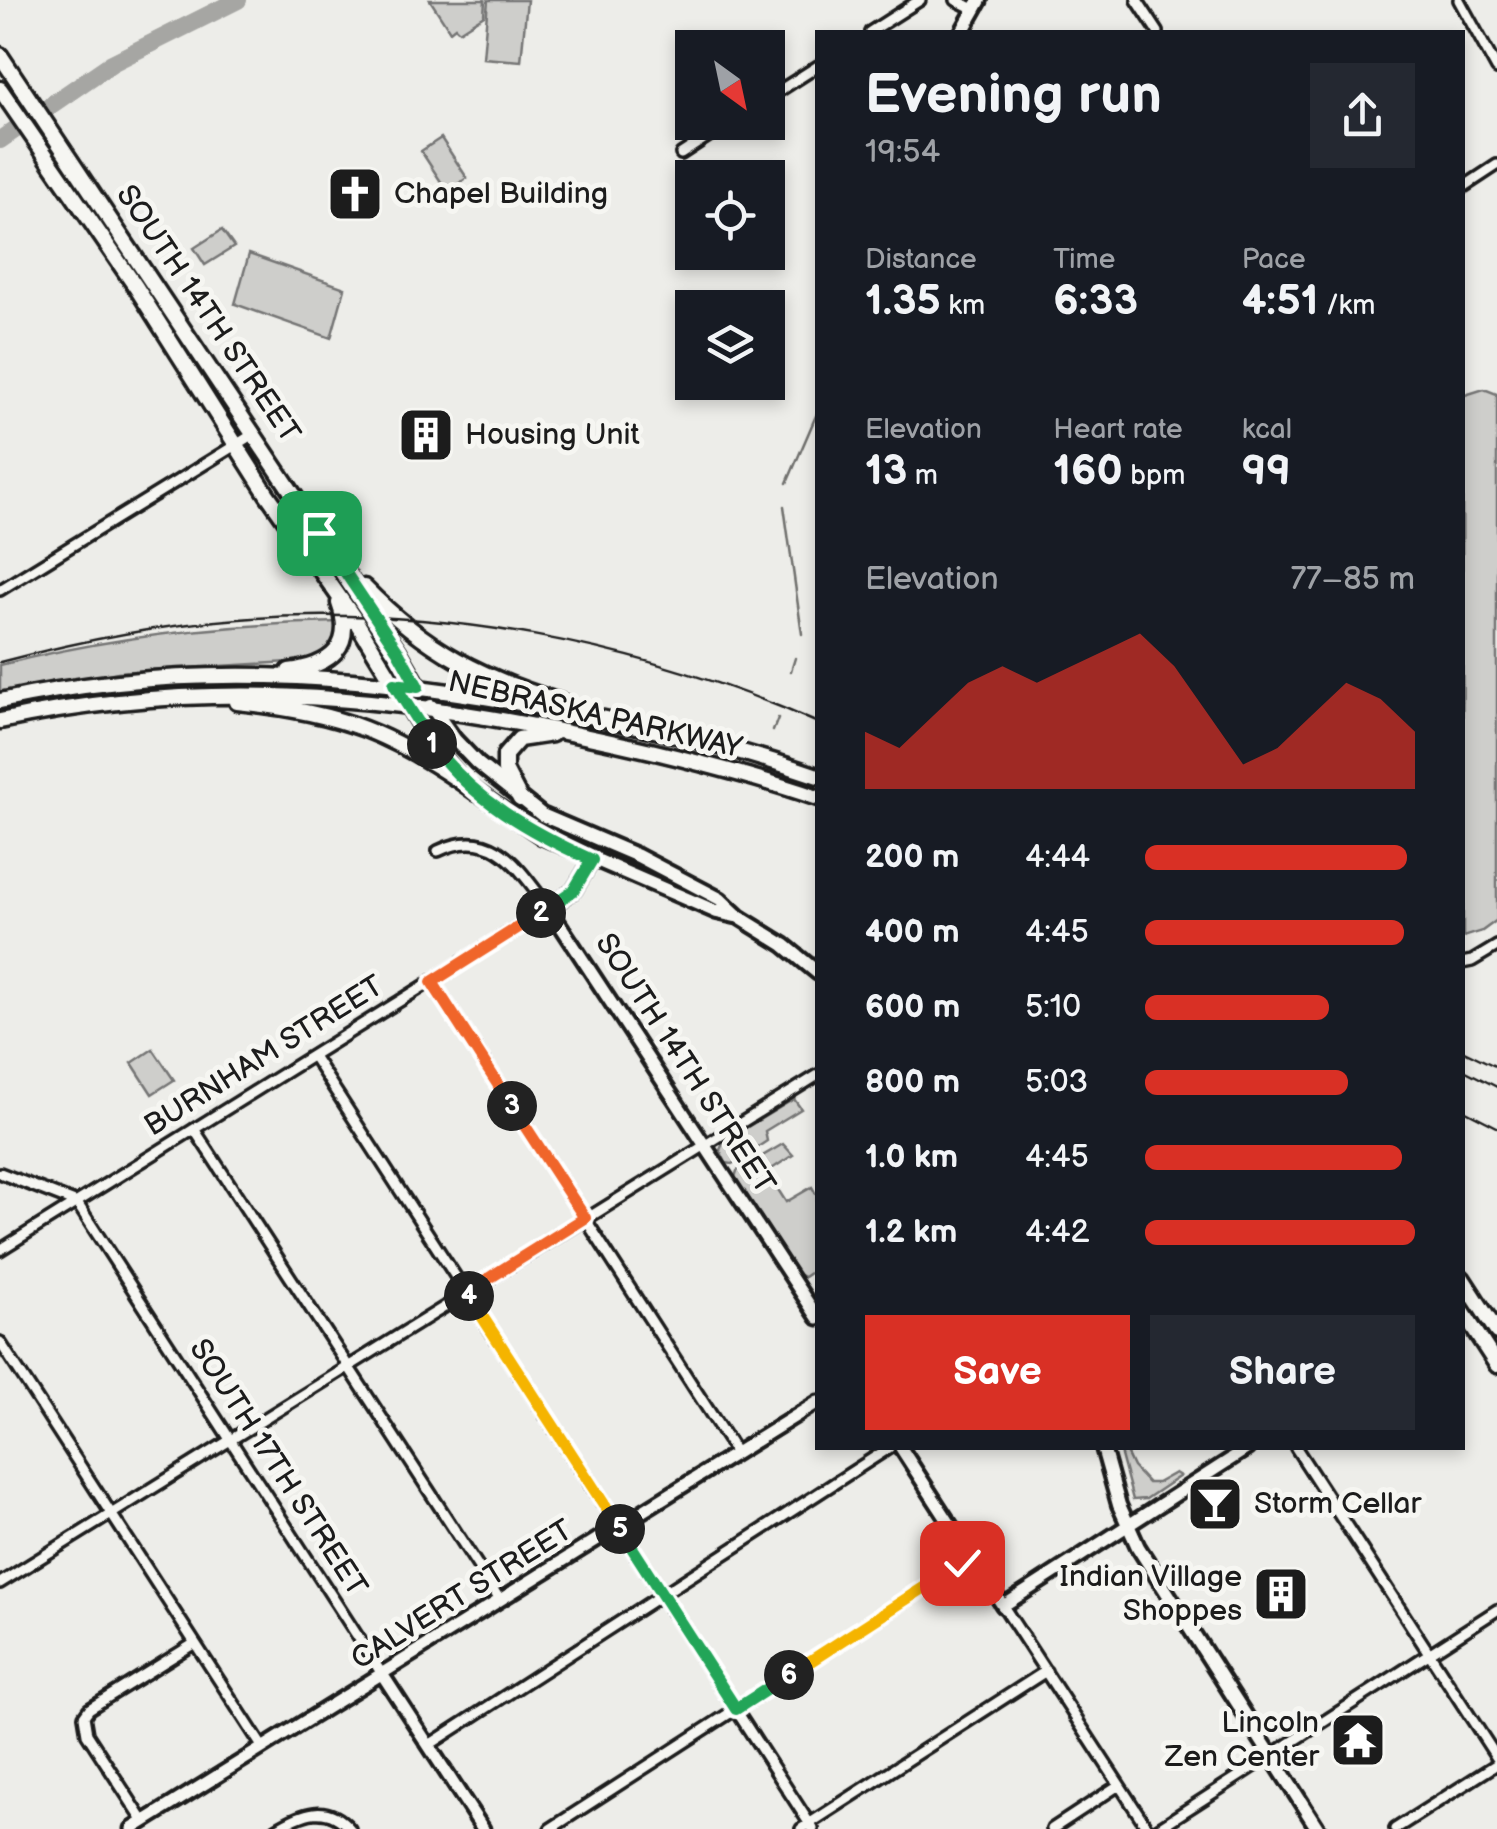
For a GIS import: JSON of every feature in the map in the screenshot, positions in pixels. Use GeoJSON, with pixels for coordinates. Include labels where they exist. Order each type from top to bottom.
{"type":"FeatureCollection","features":[{"type":"Feature","properties":{"kind":"main road"},"geometry":{"type":"LineString","coordinates":[[963,30],[977,4]]}},
{"type":"Feature","properties":{"kind":"main road","name":"SOUTH 14TH STREET"},"geometry":{"type":"LineString","coordinates":[[0,55],[255,433],[431,706]]}},
{"type":"Feature","properties":{"kind":"main road","name":"SOUTH 14TH STREET"},"geometry":{"type":"LineString","coordinates":[[2,91],[136,287],[406,703]]}},
{"type":"Feature","properties":{"kind":"main road"},"geometry":{"type":"LineString","coordinates":[[323,540],[396,619],[463,666],[521,690],[635,724]]}},
{"type":"Feature","properties":{"kind":"main road"},"geometry":{"type":"LineString","coordinates":[[250,674],[301,669],[332,656],[345,635],[338,598]]}},
{"type":"Feature","properties":{"kind":"main road","name":"NEBRASKA PARKWAY"},"geometry":{"type":"LineString","coordinates":[[0,702],[128,681],[250,674],[394,684],[635,724],[815,775]]}},
{"type":"Feature","properties":{"kind":"main road","name":"NEBRASKA PARKWAY"},"geometry":{"type":"LineString","coordinates":[[0,721],[89,706],[186,697],[310,695],[406,703],[651,751],[815,797]]}},
{"type":"Feature","properties":{"kind":"main road"},"geometry":{"type":"LineString","coordinates":[[186,697],[278,706],[356,724],[416,751],[520,824],[592,860],[739,917]]}},
{"type":"Feature","properties":{"kind":"main road"},"geometry":{"type":"LineString","coordinates":[[406,703],[445,762],[477,793]]}},
{"type":"Feature","properties":{"kind":"main road"},"geometry":{"type":"LineString","coordinates":[[431,706],[454,740],[520,799],[566,828],[601,839],[684,878],[720,899],[815,971]]}},
{"type":"Feature","properties":{"kind":"main road"},"geometry":{"type":"LineString","coordinates":[[520,799],[505,770],[508,747],[526,736],[574,734]]}},
{"type":"Feature","properties":{"kind":"main road"},"geometry":{"type":"LineString","coordinates":[[1465,1283],[1497,1332]]}},
{"type":"Feature","properties":{"kind":"main road"},"geometry":{"type":"LineString","coordinates":[[1465,1315],[1497,1364]]}},
{"type":"Feature","properties":{"kind":"main road"},"geometry":{"type":"LineString","coordinates":[[1104,1450],[1127,1526],[1318,1829]]}},
{"type":"Feature","properties":{"kind":"street"},"geometry":{"type":"LineString","coordinates":[[873,30],[920,0]]}},
{"type":"Feature","properties":{"kind":"street"},"geometry":{"type":"LineString","coordinates":[[956,0],[977,4]]}},
{"type":"Feature","properties":{"kind":"street"},"geometry":{"type":"LineString","coordinates":[[1137,0],[1157,30]]}},
{"type":"Feature","properties":{"kind":"street"},"geometry":{"type":"LineString","coordinates":[[1459,0],[1497,70]]}},
{"type":"Feature","properties":{"kind":"street"},"geometry":{"type":"LineString","coordinates":[[785,87],[815,68]]}},
{"type":"Feature","properties":{"kind":"street"},"geometry":{"type":"LineString","coordinates":[[681,154],[702,140]]}},
{"type":"Feature","properties":{"kind":"street"},"geometry":{"type":"LineString","coordinates":[[1465,186],[1497,166]]}},
{"type":"Feature","properties":{"kind":"street"},"geometry":{"type":"LineString","coordinates":[[0,590],[255,433]]}},
{"type":"Feature","properties":{"kind":"street","name":"SOUTH 14TH STREET"},"geometry":{"type":"LineString","coordinates":[[438,851],[466,842],[500,851],[518,867],[550,908],[815,1313]]}},
{"type":"Feature","properties":{"kind":"street","name":"BURNHAM STREET"},"geometry":{"type":"LineString","coordinates":[[0,1250],[550,908],[580,883],[592,860]]}},
{"type":"Feature","properties":{"kind":"street"},"geometry":{"type":"LineString","coordinates":[[1465,962],[1497,946]]}},
{"type":"Feature","properties":{"kind":"street"},"geometry":{"type":"LineString","coordinates":[[432,982],[736,1453]]}},
{"type":"Feature","properties":{"kind":"street"},"geometry":{"type":"LineString","coordinates":[[313,1056],[736,1709],[808,1827],[1046,1671]]}},
{"type":"Feature","properties":{"kind":"street"},"geometry":{"type":"LineString","coordinates":[[0,1583],[815,1077]]}},
{"type":"Feature","properties":{"kind":"street"},"geometry":{"type":"LineString","coordinates":[[194,1129],[500,1600]]}},
{"type":"Feature","properties":{"kind":"street"},"geometry":{"type":"LineString","coordinates":[[0,1173],[76,1203]]}},
{"type":"Feature","properties":{"kind":"street","name":"SOUTH 17TH STREET"},"geometry":{"type":"LineString","coordinates":[[76,1203],[483,1829]]}},
{"type":"Feature","properties":{"kind":"street"},"geometry":{"type":"LineString","coordinates":[[1465,1308],[1476,1300]]}},
{"type":"Feature","properties":{"kind":"street"},"geometry":{"type":"LineString","coordinates":[[0,1342],[262,1748]]}},
{"type":"Feature","properties":{"kind":"street","name":"CALVERT STREET"},"geometry":{"type":"LineString","coordinates":[[138,1825],[815,1404]]}},
{"type":"Feature","properties":{"kind":"street"},"geometry":{"type":"LineString","coordinates":[[429,1745],[887,1450]]}},
{"type":"Feature","properties":{"kind":"street"},"geometry":{"type":"LineString","coordinates":[[902,1450],[1148,1829]]}},
{"type":"Feature","properties":{"kind":"street"},"geometry":{"type":"LineString","coordinates":[[1004,1606],[1245,1450]]}},
{"type":"Feature","properties":{"kind":"street"},"geometry":{"type":"LineString","coordinates":[[1297,1450],[1497,1761],[1395,1829]]}},
{"type":"Feature","properties":{"kind":"street"},"geometry":{"type":"LineString","coordinates":[[550,1829],[972,1557]]}},
{"type":"Feature","properties":{"kind":"street"},"geometry":{"type":"LineString","coordinates":[[1157,1829],[1497,1610]]}},
{"type":"Feature","properties":{"kind":"street"},"geometry":{"type":"LineString","coordinates":[[138,1825],[86,1734],[83,1720],[89,1709],[195,1643]]}},
{"type":"Feature","properties":{"kind":"street"},"geometry":{"type":"LineString","coordinates":[[1052,1829],[1120,1786]]}},
{"type":"Feature","properties":{"kind":"street"},"geometry":{"type":"LineString","coordinates":[[276,1829],[302,1814],[326,1812],[350,1829]]}},
{"type":"Feature","properties":{"kind":"shaded area"},"geometry":{"type":"Polygon","coordinates":[[[430,0],[485,0],[484,15],[459,31],[455,27],[450,31],[430,0]]]}},
{"type":"Feature","properties":{"kind":"shaded area"},"geometry":{"type":"Polygon","coordinates":[[[488,0],[527,0],[521,61],[483,58],[488,0]]]}},
{"type":"Feature","properties":{"kind":"shaded area"},"geometry":{"type":"Polygon","coordinates":[[[441,138],[467,178],[447,191],[421,151],[441,138]]]}},
{"type":"Feature","properties":{"kind":"shaded area"},"geometry":{"type":"Polygon","coordinates":[[[222,230],[234,247],[205,265],[194,248],[222,230]]]}},
{"type":"Feature","properties":{"kind":"shaded area"},"geometry":{"type":"Polygon","coordinates":[[[249,254],[345,288],[331,338],[235,304],[249,254]]]}},
{"type":"Feature","properties":{"kind":"shaded area"},"geometry":{"type":"Polygon","coordinates":[[[1484,389],[1497,394],[1497,920],[1465,936],[1465,395],[1484,389]]]}},
{"type":"Feature","properties":{"kind":"shaded area"},"geometry":{"type":"Polygon","coordinates":[[[338,622],[330,647],[307,661],[118,672],[0,695],[0,665],[42,655],[168,633],[338,622]]]}},
{"type":"Feature","properties":{"kind":"shaded area"},"geometry":{"type":"Polygon","coordinates":[[[153,1049],[174,1080],[152,1094],[132,1063],[153,1049]]]}},
{"type":"Feature","properties":{"kind":"shaded area"},"geometry":{"type":"Polygon","coordinates":[[[794,1099],[801,1109],[765,1131],[767,1141],[732,1164],[726,1163],[720,1150],[724,1141],[794,1099]]]}},
{"type":"Feature","properties":{"kind":"shaded area"},"geometry":{"type":"Polygon","coordinates":[[[783,1144],[793,1155],[767,1172],[786,1202],[812,1187],[815,1192],[815,1269],[804,1277],[798,1274],[735,1177],[737,1171],[783,1144]]]}},
{"type":"Feature","properties":{"kind":"shaded area"},"geometry":{"type":"Polygon","coordinates":[[[1120,1450],[1125,1450],[1133,1467],[1148,1483],[1157,1483],[1175,1473],[1180,1476],[1146,1499],[1133,1500],[1120,1450]]]}},
{"type":"Feature","properties":{"kind":"waterway"},"geometry":{"type":"LineString","coordinates":[[0,140],[112,63],[238,0]]}},
{"type":"Feature","properties":{"kind":"waterway"},"geometry":{"type":"LineString","coordinates":[[787,483],[815,418]]}},
{"type":"Feature","properties":{"kind":"waterway"},"geometry":{"type":"LineString","coordinates":[[784,506],[802,634]]}},
{"type":"Feature","properties":{"kind":"waterway"},"geometry":{"type":"LineString","coordinates":[[791,671],[795,658]]}},
{"type":"Feature","properties":{"kind":"waterway"},"geometry":{"type":"LineString","coordinates":[[773,731],[778,718]]}},
{"type":"Feature","properties":{"kind":"railway"},"geometry":{"type":"LineString","coordinates":[[0,662],[179,625],[313,616],[387,618],[535,635],[608,651],[680,671],[815,722]]}},
{"type":"Feature","properties":{"kind":"railway"},"geometry":{"type":"LineString","coordinates":[[1465,1051],[1497,1067]]}},
{"type":"Feature","properties":{"kind":"railway"},"geometry":{"type":"LineString","coordinates":[[1465,1071],[1497,1087]]}},
{"type":"Feature","properties":{"kind":"railway"},"geometry":{"type":"LineString","coordinates":[[1465,1111],[1497,1127]]}},
{"type":"Feature","properties":{"kind":"place","name":"Chapel Building"},"geometry":{"type":"Point","coordinates":[355,194]}},
{"type":"Feature","properties":{"kind":"place","name":"Housing Unit"},"geometry":{"type":"Point","coordinates":[426,435]}},
{"type":"Feature","properties":{"kind":"place","name":"Storm Cellar"},"geometry":{"type":"Point","coordinates":[1215,1504]}},
{"type":"Feature","properties":{"kind":"place","name":"Indian Village Shoppes"},"geometry":{"type":"Point","coordinates":[1281,1594]}},
{"type":"Feature","properties":{"kind":"place","name":"Lincoln Zen Center"},"geometry":{"type":"Point","coordinates":[1358,1740]}},
{"type":"Feature","properties":{"kind":"route"},"geometry":{"type":"LineString","coordinates":[[319,533],[418,687],[394,684],[445,762],[499,810],[541,836],[592,860],[586,875],[563,900],[432,982],[585,1218],[467,1292],[736,1709],[962,1563]]}}]}
